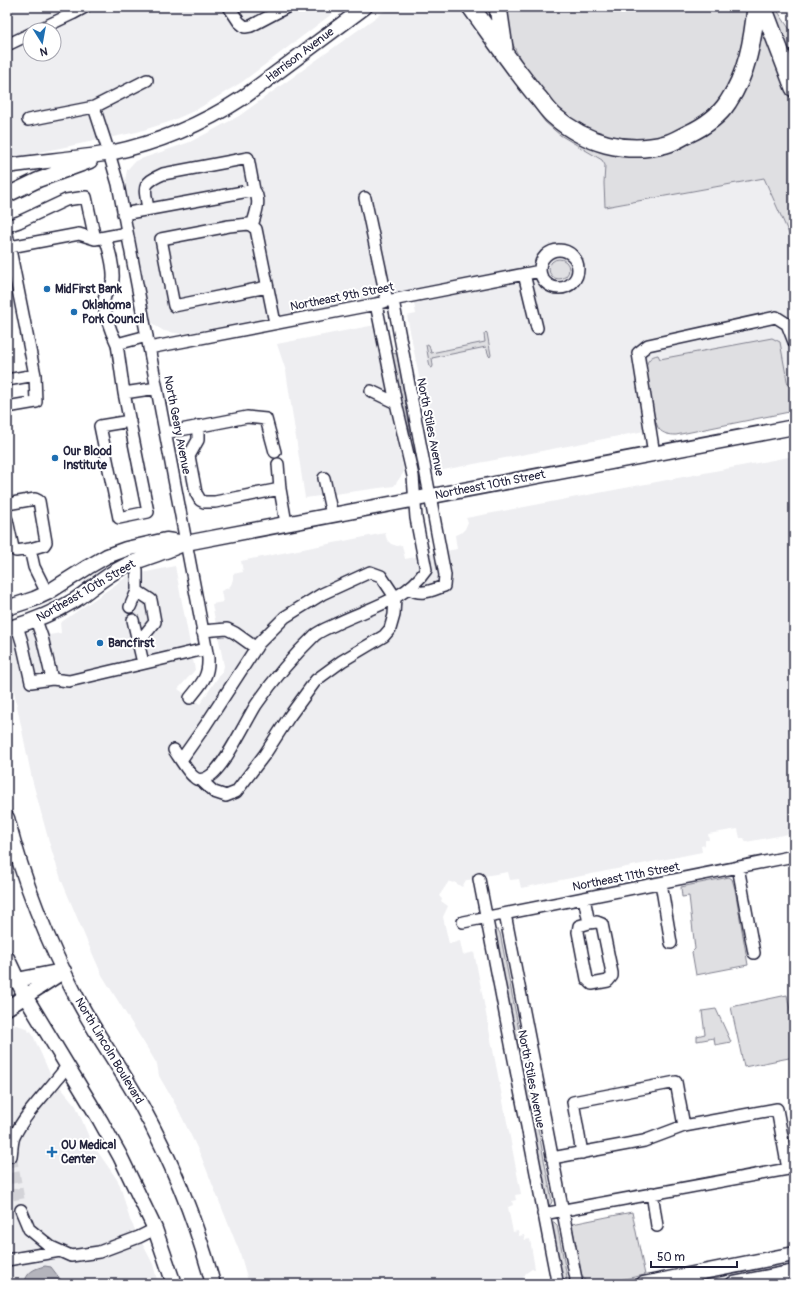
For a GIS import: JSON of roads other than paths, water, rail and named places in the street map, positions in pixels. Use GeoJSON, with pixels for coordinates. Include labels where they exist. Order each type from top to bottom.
{"type":"FeatureCollection","features":[{"type":"Feature","properties":{"kind":"highway"},"geometry":{"type":"LineString","coordinates":[[471,7],[528,85],[553,115],[573,130],[596,142],[609,145],[640,148],[668,144],[699,129],[715,116],[728,102],[740,80],[746,63],[754,28],[756,7]]}},
{"type":"Feature","properties":{"kind":"highway"},"geometry":{"type":"LineString","coordinates":[[498,7],[504,52]]}},
{"type":"Feature","properties":{"kind":"highway"},"geometry":{"type":"LineString","coordinates":[[763,7],[794,88]]}},
{"type":"Feature","properties":{"kind":"main road","name":"Harrison Avenue"},"geometry":{"type":"LineString","coordinates":[[109,153],[151,142],[191,127],[226,109],[254,90],[365,7]]}},
{"type":"Feature","properties":{"kind":"main road"},"geometry":{"type":"LineString","coordinates":[[7,166],[109,153]]}},
{"type":"Feature","properties":{"kind":"main road"},"geometry":{"type":"LineString","coordinates":[[7,194],[38,180],[109,153]]}},
{"type":"Feature","properties":{"kind":"main road","name":"Northeast 10th Street"},"geometry":{"type":"LineString","coordinates":[[12,628],[36,620],[75,600],[106,577],[134,562],[186,543],[794,427]]}},
{"type":"Feature","properties":{"kind":"main road","name":"Northeast 10th Street"},"geometry":{"type":"LineString","coordinates":[[7,608],[47,593],[107,556],[126,549],[166,540],[186,543]]}},
{"type":"Feature","properties":{"kind":"main road","name":"North Lincoln Boulevard"},"geometry":{"type":"LineString","coordinates":[[7,818],[34,904],[51,945],[86,1015],[140,1104],[169,1160],[185,1198],[213,1284]]}},
{"type":"Feature","properties":{"kind":"main road"},"geometry":{"type":"LineString","coordinates":[[7,958],[12,981],[25,996],[120,1156],[154,1229],[174,1284]]}},
{"type":"Feature","properties":{"kind":"main road"},"geometry":{"type":"LineString","coordinates":[[12,981],[64,971]]}},
{"type":"Feature","properties":{"kind":"main road"},"geometry":{"type":"LineString","coordinates":[[7,1008],[64,971]]}},
{"type":"Feature","properties":{"kind":"main road"},"geometry":{"type":"LineString","coordinates":[[643,1284],[794,1254]]}},
{"type":"Feature","properties":{"kind":"main road"},"geometry":{"type":"LineString","coordinates":[[733,1284],[794,1272]]}},
{"type":"Feature","properties":{"kind":"street"},"geometry":{"type":"LineString","coordinates":[[52,22],[72,10],[85,7]]}},
{"type":"Feature","properties":{"kind":"street"},"geometry":{"type":"LineString","coordinates":[[229,7],[239,22],[245,27],[251,26],[287,7]]}},
{"type":"Feature","properties":{"kind":"street"},"geometry":{"type":"LineString","coordinates":[[7,44],[22,37]]}},
{"type":"Feature","properties":{"kind":"street"},"geometry":{"type":"LineString","coordinates":[[28,120],[94,107],[147,80]]}},
{"type":"Feature","properties":{"kind":"street","name":"North Geary Avenue"},"geometry":{"type":"LineString","coordinates":[[94,107],[118,184],[208,664],[206,676],[190,698]]}},
{"type":"Feature","properties":{"kind":"street"},"geometry":{"type":"LineString","coordinates":[[148,209],[145,190],[147,182],[152,179],[163,174],[248,158],[258,205],[252,226]]}},
{"type":"Feature","properties":{"kind":"street"},"geometry":{"type":"LineString","coordinates":[[123,214],[254,190]]}},
{"type":"Feature","properties":{"kind":"street"},"geometry":{"type":"LineString","coordinates":[[7,226],[66,200],[86,197],[100,238],[111,258],[113,280],[105,296],[104,303],[109,326],[117,344],[124,393],[130,421],[148,512],[119,518],[100,426],[130,421]]}},
{"type":"Feature","properties":{"kind":"street","name":"North Stiles Avenue"},"geometry":{"type":"LineString","coordinates":[[365,198],[385,302],[413,413],[442,552],[445,585],[426,592],[415,592],[410,589],[420,579],[427,568],[416,518],[413,476],[396,403],[385,302]]}},
{"type":"Feature","properties":{"kind":"street"},"geometry":{"type":"LineString","coordinates":[[268,287],[174,306],[161,239],[229,226],[249,224],[252,226],[256,229],[268,287],[275,324]]}},
{"type":"Feature","properties":{"kind":"street"},"geometry":{"type":"LineString","coordinates":[[10,247],[79,234],[100,238],[127,233]]}},
{"type":"Feature","properties":{"kind":"street"},"geometry":{"type":"LineString","coordinates":[[7,234],[35,375],[36,402],[7,407]]}},
{"type":"Feature","properties":{"kind":"street","name":"Northeast 9th Street"},"geometry":{"type":"LineString","coordinates":[[149,348],[540,271]]}},
{"type":"Feature","properties":{"kind":"street"},"geometry":{"type":"LineString","coordinates":[[524,274],[537,328]]}},
{"type":"Feature","properties":{"kind":"street"},"geometry":{"type":"LineString","coordinates":[[654,454],[638,353],[648,345],[776,317],[787,324],[794,342]]}},
{"type":"Feature","properties":{"kind":"street"},"geometry":{"type":"LineString","coordinates":[[117,344],[147,336]]}},
{"type":"Feature","properties":{"kind":"street"},"geometry":{"type":"LineString","coordinates":[[7,380],[35,375]]}},
{"type":"Feature","properties":{"kind":"street"},"geometry":{"type":"LineString","coordinates":[[124,393],[157,388]]}},
{"type":"Feature","properties":{"kind":"street"},"geometry":{"type":"LineString","coordinates":[[371,391],[396,403]]}},
{"type":"Feature","properties":{"kind":"street"},"geometry":{"type":"LineString","coordinates":[[165,433],[247,417],[266,419],[275,452]]}},
{"type":"Feature","properties":{"kind":"street"},"geometry":{"type":"LineString","coordinates":[[198,426],[198,440],[190,456],[196,493],[200,500],[204,502],[215,502],[280,489]]}},
{"type":"Feature","properties":{"kind":"street"},"geometry":{"type":"LineString","coordinates":[[278,464],[280,489],[286,523]]}},
{"type":"Feature","properties":{"kind":"street"},"geometry":{"type":"LineString","coordinates":[[324,478],[332,515]]}},
{"type":"Feature","properties":{"kind":"street"},"geometry":{"type":"LineString","coordinates":[[177,496],[196,493]]}},
{"type":"Feature","properties":{"kind":"street"},"geometry":{"type":"LineString","coordinates":[[7,504],[35,499],[39,501],[46,542],[44,545],[16,551],[13,548],[7,520]]}},
{"type":"Feature","properties":{"kind":"street"},"geometry":{"type":"LineString","coordinates":[[30,549],[34,568],[47,593]]}},
{"type":"Feature","properties":{"kind":"street"},"geometry":{"type":"LineString","coordinates":[[130,607],[137,591],[137,570],[134,562]]}},
{"type":"Feature","properties":{"kind":"street"},"geometry":{"type":"LineString","coordinates":[[174,750],[181,760],[194,778],[201,780],[214,792],[226,796],[236,792],[265,754],[289,717],[316,680],[342,661],[384,636],[390,629],[394,615],[395,598],[381,576],[370,572],[322,594],[285,617],[259,643],[181,760]]}},
{"type":"Feature","properties":{"kind":"street"},"geometry":{"type":"LineString","coordinates":[[201,780],[209,777],[218,767],[234,744],[255,706],[280,672],[317,634],[352,616],[381,606],[410,589]]}},
{"type":"Feature","properties":{"kind":"street"},"geometry":{"type":"LineString","coordinates":[[137,591],[151,600],[155,622],[138,643]]}},
{"type":"Feature","properties":{"kind":"street"},"geometry":{"type":"LineString","coordinates":[[36,620],[42,637],[52,679]]}},
{"type":"Feature","properties":{"kind":"street"},"geometry":{"type":"LineString","coordinates":[[133,620],[143,663]]}},
{"type":"Feature","properties":{"kind":"street"},"geometry":{"type":"LineString","coordinates":[[12,628],[22,642],[31,682],[52,679],[69,681],[205,649]]}},
{"type":"Feature","properties":{"kind":"street"},"geometry":{"type":"LineString","coordinates":[[202,631],[227,629],[256,648]]}},
{"type":"Feature","properties":{"kind":"street","name":"Northeast 11th Street"},"geometry":{"type":"LineString","coordinates":[[463,922],[794,856]]}},
{"type":"Feature","properties":{"kind":"street"},"geometry":{"type":"LineString","coordinates":[[738,868],[754,953]]}},
{"type":"Feature","properties":{"kind":"street","name":"North Stiles Avenue"},"geometry":{"type":"LineString","coordinates":[[479,879],[543,1214],[557,1281],[559,1284]]}},
{"type":"Feature","properties":{"kind":"street"},"geometry":{"type":"LineString","coordinates":[[661,883],[671,943]]}},
{"type":"Feature","properties":{"kind":"street"},"geometry":{"type":"LineString","coordinates":[[584,898],[589,923]]}},
{"type":"Feature","properties":{"kind":"street","name":"North Stiles Avenue"},"geometry":{"type":"LineString","coordinates":[[505,914],[576,1279],[575,1284]]}},
{"type":"Feature","properties":{"kind":"street"},"geometry":{"type":"LineString","coordinates":[[597,922],[602,924],[612,973],[612,976],[608,981],[592,984],[587,979],[578,932],[579,926],[589,923],[597,922]]}},
{"type":"Feature","properties":{"kind":"street"},"geometry":{"type":"LineString","coordinates":[[11,1156],[13,1138],[34,1105],[56,1081],[66,1066]]}},
{"type":"Feature","properties":{"kind":"street"},"geometry":{"type":"LineString","coordinates":[[517,1073],[535,1070]]}},
{"type":"Feature","properties":{"kind":"street"},"geometry":{"type":"LineString","coordinates":[[582,1153],[573,1102],[676,1082],[684,1126]]}},
{"type":"Feature","properties":{"kind":"street"},"geometry":{"type":"LineString","coordinates":[[543,1214],[788,1169],[777,1109],[684,1126],[644,1142],[552,1158]]}},
{"type":"Feature","properties":{"kind":"street"},"geometry":{"type":"LineString","coordinates":[[652,1193],[658,1226]]}},
{"type":"Feature","properties":{"kind":"street"},"geometry":{"type":"LineString","coordinates":[[21,1210],[29,1229],[51,1248],[70,1256],[99,1252],[139,1238],[154,1229]]}},
{"type":"Feature","properties":{"kind":"street"},"geometry":{"type":"LineString","coordinates":[[7,1260],[60,1251]]}},
{"type":"Feature","properties":{"kind":"tunnel"},"geometry":{"type":"LineString","coordinates":[[11,1156],[21,1210]]}},
{"type":"Feature","properties":{"kind":"place","name":"MidFirst Bank"},"geometry":{"type":"Point","coordinates":[47,289]}},
{"type":"Feature","properties":{"kind":"place","name":"Oklahoma Pork Council"},"geometry":{"type":"Point","coordinates":[74,312]}},
{"type":"Feature","properties":{"kind":"place","name":"Our Blood Institute"},"geometry":{"type":"Point","coordinates":[55,458]}},
{"type":"Feature","properties":{"kind":"place","name":"Bancfirst"},"geometry":{"type":"Point","coordinates":[100,643]}},
{"type":"Feature","properties":{"kind":"place","name":"OU Medical Center"},"geometry":{"type":"Point","coordinates":[52,1152]}}]}
